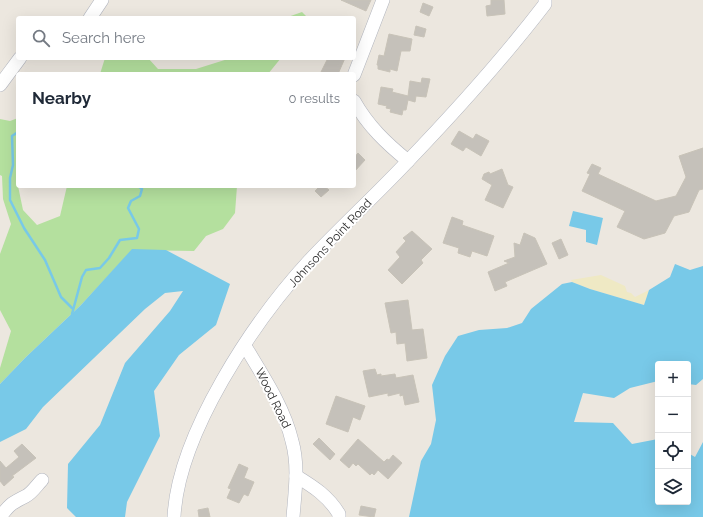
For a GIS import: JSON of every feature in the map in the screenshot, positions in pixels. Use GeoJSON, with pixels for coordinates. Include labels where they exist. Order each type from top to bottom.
{"type":"FeatureCollection","features":[{"type":"Feature","properties":{"kind":"street"},"geometry":{"type":"LineString","coordinates":[[91,16],[102,0]]}},
{"type":"Feature","properties":{"kind":"street"},"geometry":{"type":"LineString","coordinates":[[355,72],[383,0]]}},
{"type":"Feature","properties":{"kind":"street","name":"Johnsons Point Road"},"geometry":{"type":"LineString","coordinates":[[174,517],[183,469],[198,428],[214,396],[245,346],[273,306],[309,262],[408,161],[499,62],[545,2]]}},
{"type":"Feature","properties":{"kind":"street"},"geometry":{"type":"LineString","coordinates":[[0,85],[19,60]]}},
{"type":"Feature","properties":{"kind":"street"},"geometry":{"type":"LineString","coordinates":[[356,104],[375,132],[408,161]]}},
{"type":"Feature","properties":{"kind":"street","name":"Wood Road"},"geometry":{"type":"LineString","coordinates":[[245,346],[283,413],[293,442],[296,476],[293,517]]}},
{"type":"Feature","properties":{"kind":"street"},"geometry":{"type":"LineString","coordinates":[[296,476],[320,491],[331,502],[339,514],[339,517]]}},
{"type":"Feature","properties":{"kind":"street"},"geometry":{"type":"LineString","coordinates":[[0,517],[9,505],[17,499],[26,496],[42,480]]}},
{"type":"Feature","properties":{"kind":"green space"},"geometry":{"type":"Polygon","coordinates":[[[302,12],[306,16],[291,16],[302,12]]]}},
{"type":"Feature","properties":{"kind":"green space"},"geometry":{"type":"Polygon","coordinates":[[[104,60],[150,60],[158,69],[196,69],[225,60],[279,60],[270,72],[101,72],[104,60]]]}},
{"type":"Feature","properties":{"kind":"green space"},"geometry":{"type":"Polygon","coordinates":[[[0,119],[10,121],[16,119],[16,188],[18,188],[23,210],[37,225],[60,216],[67,188],[237,188],[235,213],[223,229],[206,236],[194,251],[132,250],[81,305],[0,384],[0,368],[11,331],[0,310],[0,254],[11,224],[3,199],[2,176],[0,175],[0,119]]]}},
{"type":"Feature","properties":{"kind":"sand"},"geometry":{"type":"Polygon","coordinates":[[[601,275],[625,286],[627,292],[631,293],[635,297],[649,290],[644,305],[590,289],[572,282],[571,280],[601,275]]]}},
{"type":"Feature","properties":{"kind":"water"},"geometry":{"type":"Polygon","coordinates":[[[573,211],[603,218],[597,245],[586,242],[586,230],[569,226],[573,211]]]}},
{"type":"Feature","properties":{"kind":"water"},"geometry":{"type":"Polygon","coordinates":[[[132,249],[166,250],[230,284],[216,325],[179,355],[154,391],[160,436],[127,502],[125,517],[76,517],[67,508],[68,464],[100,425],[125,363],[170,311],[183,291],[165,293],[145,309],[43,407],[26,429],[0,442],[0,384],[81,305],[132,249]]]}},
{"type":"Feature","properties":{"kind":"water"},"geometry":{"type":"Polygon","coordinates":[[[675,264],[690,270],[703,266],[703,379],[696,385],[691,384],[691,361],[655,361],[655,382],[630,388],[614,398],[583,393],[574,422],[613,423],[632,444],[655,440],[655,505],[691,505],[691,455],[695,457],[703,442],[703,517],[409,517],[421,461],[431,444],[436,420],[432,385],[445,356],[458,336],[479,330],[507,328],[522,323],[531,309],[562,284],[572,282],[644,305],[649,290],[670,277],[675,264]]]}},
{"type":"Feature","properties":{"kind":"building"},"geometry":{"type":"Polygon","coordinates":[[[341,0],[371,0],[366,11],[341,0]]]}},
{"type":"Feature","properties":{"kind":"building"},"geometry":{"type":"Polygon","coordinates":[[[491,0],[504,0],[505,14],[487,16],[486,6],[491,5],[491,0]]]}},
{"type":"Feature","properties":{"kind":"building"},"geometry":{"type":"Polygon","coordinates":[[[423,3],[433,7],[429,16],[420,12],[423,3]]]}},
{"type":"Feature","properties":{"kind":"building"},"geometry":{"type":"Polygon","coordinates":[[[416,26],[426,29],[424,37],[414,35],[416,26]]]}},
{"type":"Feature","properties":{"kind":"building"},"geometry":{"type":"Polygon","coordinates":[[[389,34],[412,39],[410,51],[401,51],[397,71],[390,69],[390,72],[378,69],[377,65],[379,55],[384,56],[389,34]]]}},
{"type":"Feature","properties":{"kind":"building"},"geometry":{"type":"Polygon","coordinates":[[[327,60],[344,60],[339,72],[321,72],[327,60]]]}},
{"type":"Feature","properties":{"kind":"building"},"geometry":{"type":"Polygon","coordinates":[[[422,78],[430,79],[426,97],[416,96],[415,102],[408,100],[406,110],[403,110],[402,115],[390,112],[391,109],[386,108],[387,106],[378,104],[381,87],[393,89],[392,92],[408,96],[410,81],[421,83],[422,78]]]}},
{"type":"Feature","properties":{"kind":"building"},"geometry":{"type":"Polygon","coordinates":[[[459,131],[473,139],[476,134],[489,141],[481,156],[466,147],[463,151],[451,144],[459,131]]]}},
{"type":"Feature","properties":{"kind":"building"},"geometry":{"type":"Polygon","coordinates":[[[703,148],[703,189],[699,190],[689,212],[674,216],[665,233],[644,239],[617,227],[625,211],[582,191],[590,174],[587,173],[592,164],[601,168],[598,174],[656,201],[676,196],[686,177],[679,156],[703,148]]]}},
{"type":"Feature","properties":{"kind":"building"},"geometry":{"type":"Polygon","coordinates":[[[358,153],[365,160],[356,170],[356,156],[358,153]]]}},
{"type":"Feature","properties":{"kind":"building"},"geometry":{"type":"Polygon","coordinates":[[[502,169],[508,185],[513,187],[503,208],[485,200],[492,185],[482,179],[484,174],[489,172],[490,174],[502,169]]]}},
{"type":"Feature","properties":{"kind":"building"},"geometry":{"type":"Polygon","coordinates":[[[318,188],[326,188],[329,190],[321,197],[315,191],[318,188]]]}},
{"type":"Feature","properties":{"kind":"building"},"geometry":{"type":"Polygon","coordinates":[[[452,217],[463,221],[462,225],[494,236],[487,256],[472,251],[470,257],[458,253],[459,248],[443,243],[452,217]]]}},
{"type":"Feature","properties":{"kind":"building"},"geometry":{"type":"Polygon","coordinates":[[[412,231],[432,249],[421,260],[423,263],[402,284],[388,270],[400,257],[396,252],[406,241],[403,238],[412,231]]]}},
{"type":"Feature","properties":{"kind":"building"},"geometry":{"type":"Polygon","coordinates":[[[524,233],[535,238],[547,264],[505,282],[507,286],[495,291],[488,272],[509,263],[504,261],[515,257],[514,243],[520,245],[524,233]]]}},
{"type":"Feature","properties":{"kind":"building"},"geometry":{"type":"Polygon","coordinates":[[[561,239],[568,255],[559,259],[552,243],[561,239]]]}},
{"type":"Feature","properties":{"kind":"building"},"geometry":{"type":"Polygon","coordinates":[[[408,300],[412,330],[423,329],[427,358],[407,361],[405,343],[397,344],[396,332],[391,333],[385,303],[408,300]]]}},
{"type":"Feature","properties":{"kind":"building"},"geometry":{"type":"Polygon","coordinates":[[[375,369],[377,375],[381,374],[381,376],[395,374],[396,378],[413,375],[419,402],[405,405],[403,395],[400,396],[400,393],[388,396],[388,393],[369,397],[363,371],[375,369]]]}},
{"type":"Feature","properties":{"kind":"building"},"geometry":{"type":"Polygon","coordinates":[[[336,396],[365,406],[360,420],[353,417],[348,432],[326,424],[336,396]]]}},
{"type":"Feature","properties":{"kind":"building"},"geometry":{"type":"Polygon","coordinates":[[[319,438],[335,454],[330,460],[313,444],[319,438]]]}},
{"type":"Feature","properties":{"kind":"building"},"geometry":{"type":"Polygon","coordinates":[[[358,439],[384,462],[387,459],[389,460],[393,455],[402,463],[388,479],[378,470],[374,475],[372,473],[370,475],[358,464],[356,466],[353,463],[349,468],[340,460],[358,439]]]}},
{"type":"Feature","properties":{"kind":"building"},"geometry":{"type":"Polygon","coordinates":[[[22,444],[36,458],[12,476],[14,477],[4,486],[0,481],[0,461],[6,468],[19,457],[14,451],[22,444]]]}},
{"type":"Feature","properties":{"kind":"building"},"geometry":{"type":"Polygon","coordinates":[[[239,464],[248,468],[244,478],[254,482],[248,496],[244,494],[239,503],[227,498],[231,489],[228,488],[239,464]]]}},
{"type":"Feature","properties":{"kind":"building"},"geometry":{"type":"Polygon","coordinates":[[[361,506],[376,509],[374,517],[359,515],[361,506]]]}},
{"type":"Feature","properties":{"kind":"building"},"geometry":{"type":"Polygon","coordinates":[[[208,508],[210,517],[199,517],[198,510],[208,508]]]}},
{"type":"Feature","properties":{"kind":"waterway"},"geometry":{"type":"LineString","coordinates":[[16,133],[12,136],[13,165],[10,178],[10,200],[24,228],[45,260],[61,297],[72,308]]}},
{"type":"Feature","properties":{"kind":"waterway"},"geometry":{"type":"LineString","coordinates":[[72,314],[82,277],[86,270],[100,268],[109,258],[120,240],[137,238],[139,229],[128,208],[131,201],[140,196],[142,189],[141,188]]}}]}
